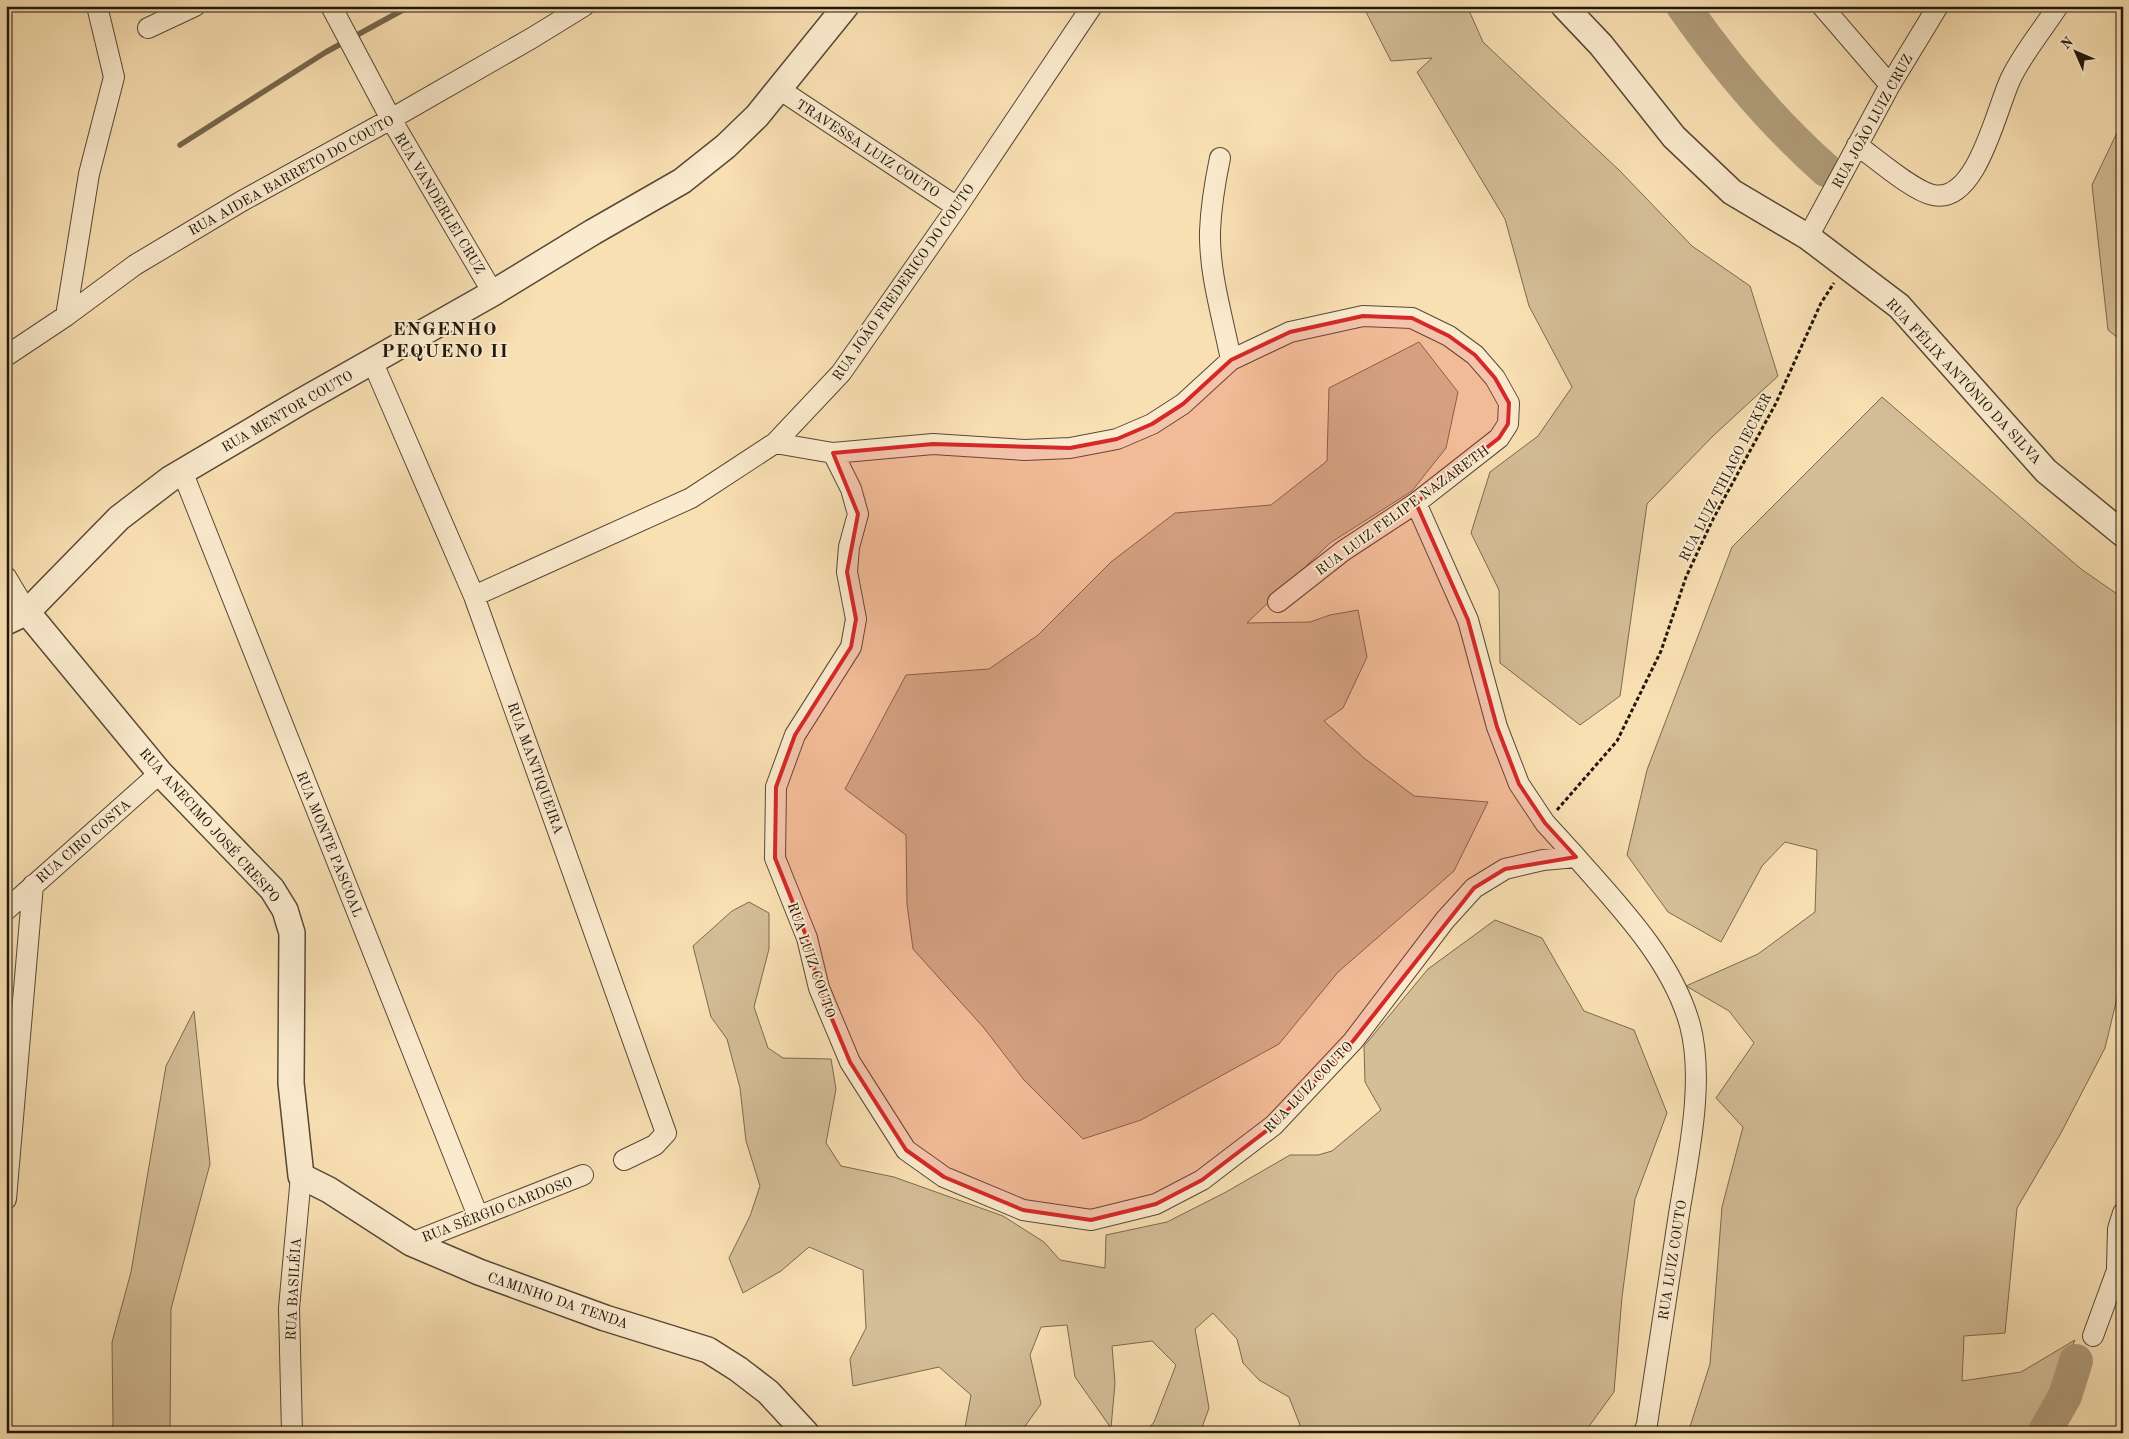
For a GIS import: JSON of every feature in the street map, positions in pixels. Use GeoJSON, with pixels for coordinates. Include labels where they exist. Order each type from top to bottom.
{"type":"FeatureCollection","features":[{"type":"Feature","properties":{"kind":"street"},"geometry":{"type":"LineString","coordinates":[[66,316],[88,174],[114,77],[97,6]]}},
{"type":"Feature","properties":{"kind":"street"},"geometry":{"type":"LineString","coordinates":[[148,28],[195,6]]}},
{"type":"Feature","properties":{"kind":"street","name":"RUA VANDERLEI CRUZ"},"geometry":{"type":"LineString","coordinates":[[331,6],[391,119],[494,293]]}},
{"type":"Feature","properties":{"kind":"street","name":"RUA AIDEA BARRETO DO COUTO"},"geometry":{"type":"LineString","coordinates":[[6,356],[66,316],[136,265],[242,201],[391,119],[584,6]]}},
{"type":"Feature","properties":{"kind":"street","name":"RUA MENTOR COUTO"},"geometry":{"type":"LineString","coordinates":[[17,617],[119,518],[182,471],[494,293],[593,232],[682,181],[726,146],[757,116],[846,6]]}},
{"type":"Feature","properties":{"kind":"street","name":"RUA JOÃO FREDERICO DO COUTO"},"geometry":{"type":"LineString","coordinates":[[474,596],[691,498],[775,443],[841,373],[957,207],[1092,6]]}},
{"type":"Feature","properties":{"kind":"street","name":"RUA FÉLIX ANTÔNIO DA SILVA"},"geometry":{"type":"LineString","coordinates":[[1564,6],[1601,44],[1680,143],[1732,192],[1808,237],[1899,306],[2046,471],[2123,534]]}},
{"type":"Feature","properties":{"kind":"street"},"geometry":{"type":"LineString","coordinates":[[1822,6],[1890,85]]}},
{"type":"Feature","properties":{"kind":"street","name":"RUA JOÃO LUIZ CRUZ"},"geometry":{"type":"LineString","coordinates":[[1808,237],[1890,85],[1938,6]]}},
{"type":"Feature","properties":{"kind":"street"},"geometry":{"type":"LineString","coordinates":[[1857,145],[1913,185],[1934,196],[1951,194],[1965,183],[1980,158],[2011,76],[2058,6]]}},
{"type":"Feature","properties":{"kind":"street","name":"TRAVESSA LUIZ COUTO"},"geometry":{"type":"LineString","coordinates":[[779,90],[957,207]]}},
{"type":"Feature","properties":{"kind":"street"},"geometry":{"type":"LineString","coordinates":[[1220,158],[1213,193],[1210,232],[1213,267],[1231,360]]}},
{"type":"Feature","properties":{"kind":"street","name":"RUA LUIZ FELIPE NAZARETH"},"geometry":{"type":"LineString","coordinates":[[775,443],[833,454],[933,444],[1025,450],[1070,448],[1117,439],[1152,424],[1183,404],[1231,360],[1290,332],[1363,316],[1412,318],[1450,336],[1475,355],[1495,378],[1508,403],[1508,424],[1499,438],[1416,503],[1343,551],[1278,602]]}},
{"type":"Feature","properties":{"kind":"street","name":"RUA MANTIQUEIRA"},"geometry":{"type":"LineString","coordinates":[[373,363],[474,596],[666,1133],[655,1145],[624,1160]]}},
{"type":"Feature","properties":{"kind":"street","name":"RUA LUIZ COUTO"},"geometry":{"type":"LineString","coordinates":[[833,454],[851,489],[858,514],[849,547],[847,572],[856,619],[851,647],[795,735],[776,787],[775,858],[807,938],[819,988],[850,1062],[906,1150],[944,1177],[1023,1210],[1091,1220],[1156,1204],[1202,1180],[1274,1124],[1352,1041],[1445,920],[1474,888],[1505,868],[1543,860],[1576,857],[1641,932],[1675,989],[1690,1026],[1695,1064],[1692,1130],[1646,1428]]}},
{"type":"Feature","properties":{"kind":"street","name":"RUA MONTE PASCOAL"},"geometry":{"type":"LineString","coordinates":[[182,471],[478,1216]]}},
{"type":"Feature","properties":{"kind":"street"},"geometry":{"type":"LineString","coordinates":[[1416,503],[1468,620],[1497,727],[1519,784],[1545,823],[1576,857]]}},
{"type":"Feature","properties":{"kind":"street","name":"RUA ANECIMO JOSÉ CRESPO"},"geometry":{"type":"LineString","coordinates":[[6,577],[17,617],[160,773],[272,889],[285,910],[292,932],[291,1083],[301,1176]]}},
{"type":"Feature","properties":{"kind":"street","name":"RUA CIRO COSTA"},"geometry":{"type":"LineString","coordinates":[[6,910],[160,773]]}},
{"type":"Feature","properties":{"kind":"street"},"geometry":{"type":"LineString","coordinates":[[6,1199],[32,885]]}},
{"type":"Feature","properties":{"kind":"street","name":"RUA SÉRGIO CARDOSO"},"geometry":{"type":"LineString","coordinates":[[411,1242],[583,1175]]}},
{"type":"Feature","properties":{"kind":"street","name":"CAMINHO DA TENDA"},"geometry":{"type":"LineString","coordinates":[[301,1176],[329,1190],[411,1242],[479,1272],[605,1318],[708,1350],[738,1369],[768,1392],[806,1433]]}},
{"type":"Feature","properties":{"kind":"street","name":"RUA BASILÉIA"},"geometry":{"type":"LineString","coordinates":[[292,1433],[289,1308],[301,1176]]}},
{"type":"Feature","properties":{"kind":"street"},"geometry":{"type":"LineString","coordinates":[[2093,1336],[2120,1261],[2118,1229],[2123,1213]]}},
{"type":"Feature","properties":{"kind":"path","name":"RUA LUIZ THIAGO IECKER"},"geometry":{"type":"LineString","coordinates":[[1545,823],[1617,740],[1661,651],[1686,576],[1776,403],[1821,303],[1845,266]]}},
{"type":"Feature","properties":{"kind":"highlighted area"},"geometry":{"type":"Polygon","coordinates":[[[1363,316],[1412,318],[1449,336],[1475,355],[1495,378],[1509,403],[1508,424],[1499,438],[1416,503],[1468,620],[1497,727],[1519,784],[1545,823],[1576,857],[1505,869],[1474,888],[1353,1041],[1274,1125],[1202,1180],[1156,1204],[1091,1220],[1023,1210],[944,1177],[906,1150],[850,1062],[819,988],[807,938],[775,858],[776,787],[795,735],[851,647],[856,619],[847,572],[858,514],[833,453],[933,444],[1070,448],[1117,439],[1152,424],[1183,404],[1231,360],[1290,332],[1363,316]]]}},
{"type":"Feature","properties":{"kind":"shaded area"},"geometry":{"type":"Polygon","coordinates":[[[1382,6],[1467,6],[1483,42],[1620,171],[1692,246],[1750,286],[1778,376],[1713,436],[1647,504],[1620,696],[1580,725],[1500,663],[1499,590],[1471,533],[1490,472],[1538,436],[1572,387],[1529,306],[1505,219],[1417,72],[1432,58],[1391,61],[1366,12],[1382,6]]]}},
{"type":"Feature","properties":{"kind":"shaded area"},"geometry":{"type":"Polygon","coordinates":[[[6,97],[12,208],[6,218],[6,97]]]}},
{"type":"Feature","properties":{"kind":"shaded area"},"geometry":{"type":"Polygon","coordinates":[[[2123,120],[2123,342],[2108,330],[2092,185],[2123,120]]]}},
{"type":"Feature","properties":{"kind":"shaded area"},"geometry":{"type":"Polygon","coordinates":[[[1419,342],[1458,392],[1446,448],[1412,491],[1330,543],[1247,623],[1310,622],[1330,615],[1358,610],[1367,657],[1343,708],[1324,721],[1364,758],[1414,796],[1488,802],[1454,871],[1338,972],[1279,1044],[1141,1120],[1083,1139],[1024,1080],[984,1028],[913,949],[907,904],[906,835],[845,789],[906,675],[989,669],[1038,635],[1111,562],[1175,513],[1271,505],[1327,461],[1329,388],[1419,342]]]}},
{"type":"Feature","properties":{"kind":"shaded area"},"geometry":{"type":"Polygon","coordinates":[[[1882,397],[2081,569],[2123,598],[2123,985],[2118,994],[2105,1048],[2061,1133],[2017,1208],[2005,1333],[1964,1336],[1962,1381],[2021,1372],[2075,1340],[2035,1433],[1688,1433],[1710,1364],[1722,1207],[1743,1127],[1716,1098],[1754,1043],[1729,1011],[1686,986],[1758,954],[1815,912],[1817,850],[1785,842],[1762,866],[1721,942],[1668,912],[1627,855],[1647,770],[1732,547],[1882,397]]]}},
{"type":"Feature","properties":{"kind":"shaded area"},"geometry":{"type":"Polygon","coordinates":[[[749,902],[769,913],[769,949],[754,1007],[768,1048],[783,1058],[831,1059],[836,1089],[826,1143],[841,1166],[894,1177],[1003,1216],[1044,1242],[1060,1260],[1105,1268],[1106,1235],[1167,1222],[1226,1192],[1290,1155],[1318,1155],[1332,1151],[1381,1110],[1365,1082],[1364,1046],[1428,969],[1495,920],[1542,938],[1584,1011],[1634,1030],[1667,1113],[1635,1199],[1622,1297],[1614,1392],[1584,1433],[1292,1433],[1300,1425],[1289,1397],[1259,1380],[1243,1363],[1237,1339],[1213,1313],[1195,1329],[1209,1408],[1200,1433],[1145,1433],[1154,1422],[1176,1365],[1152,1341],[1112,1346],[1115,1383],[1111,1428],[1075,1377],[1067,1325],[1041,1327],[1030,1355],[1041,1404],[1020,1433],[964,1433],[971,1395],[939,1367],[853,1386],[850,1359],[866,1328],[863,1270],[809,1247],[781,1271],[743,1293],[729,1258],[750,1216],[760,1186],[746,1141],[740,1088],[727,1039],[711,1017],[693,946],[732,911],[749,902]]]}},
{"type":"Feature","properties":{"kind":"shaded area"},"geometry":{"type":"Polygon","coordinates":[[[194,1011],[210,1164],[171,1309],[170,1433],[111,1433],[113,1423],[112,1342],[131,1272],[166,1066],[194,1011]]]}},
{"type":"Feature","properties":{"kind":"waterway"},"geometry":{"type":"LineString","coordinates":[[180,145],[326,52],[410,6]]}},
{"type":"Feature","properties":{"kind":"waterway"},"geometry":{"type":"LineString","coordinates":[[1683,6],[1715,50],[1768,113],[1826,170]]}},
{"type":"Feature","properties":{"kind":"waterway"},"geometry":{"type":"LineString","coordinates":[[2044,1433],[2065,1396],[2076,1361]]}},
{"type":"Feature","properties":{"kind":"district","name":"ENGENHO PEQUENO II"},"geometry":{"type":"Point","coordinates":[445,339]}}]}
